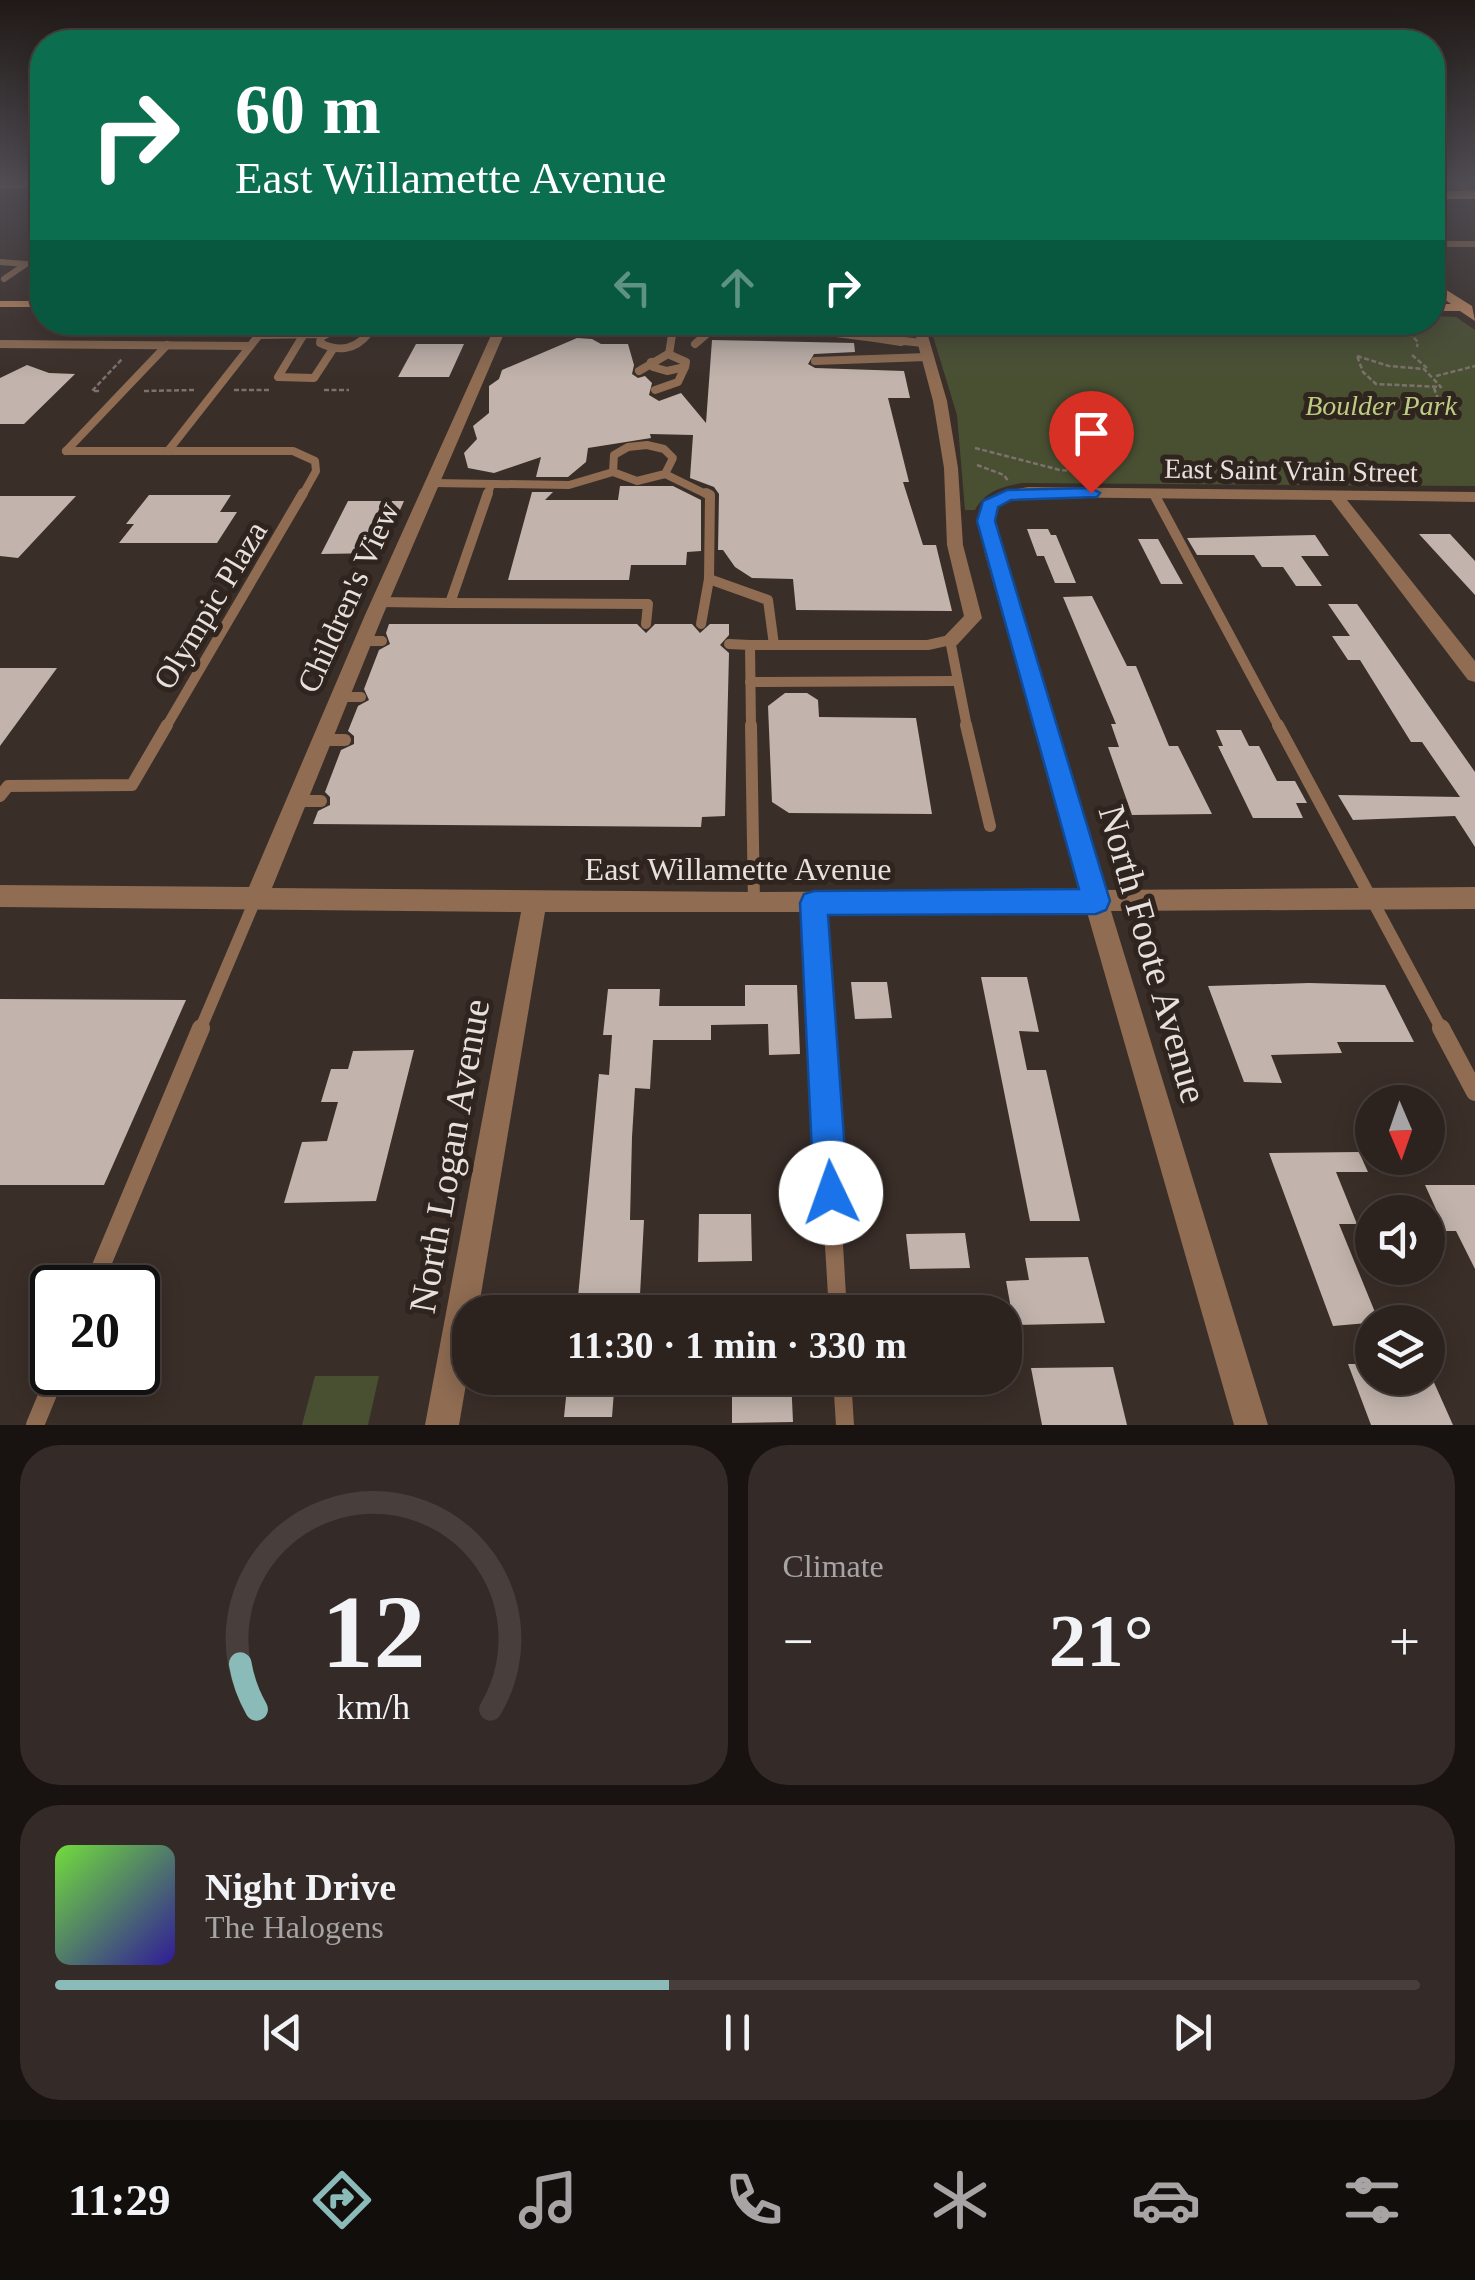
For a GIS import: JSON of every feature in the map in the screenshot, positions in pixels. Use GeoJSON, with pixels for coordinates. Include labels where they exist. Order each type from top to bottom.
{"type":"FeatureCollection","features":[{"type":"Feature","properties":{"kind":"main road"},"geometry":{"type":"LineString","coordinates":[[1445,292],[1469,308],[1475,317]]}},
{"type":"Feature","properties":{"kind":"main road"},"geometry":{"type":"LineString","coordinates":[[0,304],[30,304]]}},
{"type":"Feature","properties":{"kind":"street","name":"Children's View"},"geometry":{"type":"LineString","coordinates":[[256,898],[296,801],[333,740],[350,697],[362,642],[497,335]]}},
{"type":"Feature","properties":{"kind":"street"},"geometry":{"type":"LineString","coordinates":[[921,335],[940,401],[951,468],[956,545],[973,618],[950,640]]}},
{"type":"Feature","properties":{"kind":"street","name":"East Saint Vrain Street"},"geometry":{"type":"LineString","coordinates":[[990,504],[1007,495],[1028,492],[1475,497]]}},
{"type":"Feature","properties":{"kind":"street"},"geometry":{"type":"LineString","coordinates":[[1336,496],[1475,675]]}},
{"type":"Feature","properties":{"kind":"street","name":"North Foote Avenue"},"geometry":{"type":"LineString","coordinates":[[990,504],[986,521],[993,554],[1250,1425]]}},
{"type":"Feature","properties":{"kind":"street","name":"East Willamette Avenue"},"geometry":{"type":"LineString","coordinates":[[0,896],[754,903],[1475,898]]}},
{"type":"Feature","properties":{"kind":"street","name":"North Logan Avenue"},"geometry":{"type":"LineString","coordinates":[[442,1425],[535,901]]}},
{"type":"Feature","properties":{"kind":"lane"},"geometry":{"type":"LineString","coordinates":[[0,262],[26,264],[1,280]]}},
{"type":"Feature","properties":{"kind":"lane"},"geometry":{"type":"LineString","coordinates":[[168,452],[258,335]]}},
{"type":"Feature","properties":{"kind":"lane"},"geometry":{"type":"LineString","coordinates":[[303,335],[278,377],[314,378],[333,349]]}},
{"type":"Feature","properties":{"kind":"lane"},"geometry":{"type":"LineString","coordinates":[[324,335],[320,344],[333,349],[358,344],[367,335]]}},
{"type":"Feature","properties":{"kind":"lane"},"geometry":{"type":"LineString","coordinates":[[669,354],[672,335]]}},
{"type":"Feature","properties":{"kind":"lane"},"geometry":{"type":"LineString","coordinates":[[695,344],[706,335]]}},
{"type":"Feature","properties":{"kind":"lane"},"geometry":{"type":"LineString","coordinates":[[852,335],[901,342],[925,350]]}},
{"type":"Feature","properties":{"kind":"lane"},"geometry":{"type":"LineString","coordinates":[[0,344],[250,346]]}},
{"type":"Feature","properties":{"kind":"lane","name":"Olympic Plaza"},"geometry":{"type":"LineString","coordinates":[[0,796],[8,786],[132,785],[316,471],[315,461],[293,452],[66,452],[167,345]]}},
{"type":"Feature","properties":{"kind":"lane"},"geometry":{"type":"LineString","coordinates":[[815,361],[925,350]]}},
{"type":"Feature","properties":{"kind":"lane"},"geometry":{"type":"LineString","coordinates":[[639,371],[669,354],[685,359],[678,382],[655,390]]}},
{"type":"Feature","properties":{"kind":"lane"},"geometry":{"type":"LineString","coordinates":[[651,362],[661,370],[685,366]]}},
{"type":"Feature","properties":{"kind":"lane"},"geometry":{"type":"LineString","coordinates":[[613,472],[614,455],[628,447],[647,445],[664,449],[673,458],[664,474]]}},
{"type":"Feature","properties":{"kind":"lane"},"geometry":{"type":"LineString","coordinates":[[434,483],[568,484],[613,472],[637,481],[664,474],[710,495],[709,579],[701,624]]}},
{"type":"Feature","properties":{"kind":"lane"},"geometry":{"type":"LineString","coordinates":[[450,603],[491,485]]}},
{"type":"Feature","properties":{"kind":"lane"},"geometry":{"type":"LineString","coordinates":[[1154,494],[1475,1092]]}},
{"type":"Feature","properties":{"kind":"lane"},"geometry":{"type":"LineString","coordinates":[[709,579],[768,600],[774,645]]}},
{"type":"Feature","properties":{"kind":"lane"},"geometry":{"type":"LineString","coordinates":[[380,602],[648,604],[646,624]]}},
{"type":"Feature","properties":{"kind":"lane"},"geometry":{"type":"LineString","coordinates":[[729,644],[928,646],[950,640],[990,826]]}},
{"type":"Feature","properties":{"kind":"lane"},"geometry":{"type":"LineString","coordinates":[[362,642],[382,641]]}},
{"type":"Feature","properties":{"kind":"lane"},"geometry":{"type":"LineString","coordinates":[[750,645],[754,903]]}},
{"type":"Feature","properties":{"kind":"lane"},"geometry":{"type":"LineString","coordinates":[[750,682],[956,680]]}},
{"type":"Feature","properties":{"kind":"lane"},"geometry":{"type":"LineString","coordinates":[[296,801],[321,801]]}},
{"type":"Feature","properties":{"kind":"lane"},"geometry":{"type":"LineString","coordinates":[[102,1265],[256,898]]}},
{"type":"Feature","properties":{"kind":"lane"},"geometry":{"type":"LineString","coordinates":[[814,903],[837,1295]]}},
{"type":"Feature","properties":{"kind":"lane"},"geometry":{"type":"LineString","coordinates":[[34,1425],[47,1395]]}},
{"type":"Feature","properties":{"kind":"lane"},"geometry":{"type":"LineString","coordinates":[[843,1395],[845,1425]]}},
{"type":"Feature","properties":{"kind":"path"},"geometry":{"type":"LineString","coordinates":[[1411,335],[1418,342],[1417,347]]}},
{"type":"Feature","properties":{"kind":"path"},"geometry":{"type":"LineString","coordinates":[[1412,355],[1434,376],[1440,387],[1376,384],[1363,372],[1356,356],[1372,356],[1390,367],[1408,365],[1427,370]]}},
{"type":"Feature","properties":{"kind":"path"},"geometry":{"type":"LineString","coordinates":[[1434,376],[1475,366]]}},
{"type":"Feature","properties":{"kind":"path"},"geometry":{"type":"LineString","coordinates":[[1434,388],[1438,399]]}},
{"type":"Feature","properties":{"kind":"path"},"geometry":{"type":"LineString","coordinates":[[975,448],[1060,470],[1099,474]]}},
{"type":"Feature","properties":{"kind":"path"},"geometry":{"type":"LineString","coordinates":[[977,464],[1004,475],[1009,485]]}},
{"type":"Feature","properties":{"kind":"green space","name":"Boulder Park"},"geometry":{"type":"Polygon","coordinates":[[[1445,317],[1456,317],[1475,330],[1475,486],[1022,483],[995,491],[975,510],[965,510],[957,415],[933,335],[1445,335],[1445,317]]]}},
{"type":"Feature","properties":{"kind":"green space"},"geometry":{"type":"Polygon","coordinates":[[[315,1376],[379,1376],[368,1425],[302,1425],[315,1376]]]}},
{"type":"Feature","properties":{"kind":"building"},"geometry":{"type":"Polygon","coordinates":[[[577,338],[601,344],[628,344],[634,365],[632,374],[638,378],[645,376],[652,383],[649,395],[659,401],[681,393],[706,423],[712,340],[854,343],[855,352],[814,354],[808,364],[815,368],[904,371],[910,398],[888,398],[909,482],[903,482],[923,545],[936,545],[952,611],[796,610],[793,579],[752,578],[735,567],[723,550],[718,550],[719,494],[714,487],[690,478],[693,435],[650,434],[651,438],[588,448],[586,462],[568,477],[536,477],[541,457],[494,473],[468,468],[464,453],[477,439],[473,426],[489,413],[489,386],[499,379],[502,370],[577,338]]]}},
{"type":"Feature","properties":{"kind":"building"},"geometry":{"type":"Polygon","coordinates":[[[416,344],[464,344],[449,377],[398,377],[416,344]]]}},
{"type":"Feature","properties":{"kind":"building"},"geometry":{"type":"Polygon","coordinates":[[[27,365],[49,373],[75,374],[24,424],[0,424],[0,378],[27,365]]]}},
{"type":"Feature","properties":{"kind":"building"},"geometry":{"type":"Polygon","coordinates":[[[620,486],[673,486],[701,500],[701,551],[687,552],[686,565],[631,565],[629,580],[508,580],[532,492],[553,492],[545,500],[618,500],[620,486]]]}},
{"type":"Feature","properties":{"kind":"building"},"geometry":{"type":"Polygon","coordinates":[[[149,495],[231,495],[220,512],[237,512],[217,543],[119,543],[134,524],[126,524],[149,495]]]}},
{"type":"Feature","properties":{"kind":"building"},"geometry":{"type":"Polygon","coordinates":[[[0,496],[76,496],[18,558],[0,556],[0,496]]]}},
{"type":"Feature","properties":{"kind":"building"},"geometry":{"type":"Polygon","coordinates":[[[348,501],[404,501],[381,553],[321,554],[348,501]]]}},
{"type":"Feature","properties":{"kind":"building"},"geometry":{"type":"Polygon","coordinates":[[[1027,529],[1048,529],[1056,535],[1076,583],[1055,583],[1044,556],[1037,556],[1027,529]]]}},
{"type":"Feature","properties":{"kind":"building"},"geometry":{"type":"Polygon","coordinates":[[[1419,534],[1450,534],[1475,561],[1475,595],[1419,534]]]}},
{"type":"Feature","properties":{"kind":"building"},"geometry":{"type":"Polygon","coordinates":[[[1315,535],[1329,556],[1301,556],[1322,586],[1296,586],[1283,567],[1262,567],[1254,555],[1197,555],[1187,538],[1315,535]]]}},
{"type":"Feature","properties":{"kind":"building"},"geometry":{"type":"Polygon","coordinates":[[[1138,539],[1158,539],[1183,584],[1161,584],[1138,539]]]}},
{"type":"Feature","properties":{"kind":"building"},"geometry":{"type":"Polygon","coordinates":[[[1092,596],[1127,666],[1136,666],[1169,746],[1178,746],[1212,814],[1132,815],[1108,747],[1119,747],[1111,724],[1116,724],[1063,597],[1092,596]]]}},
{"type":"Feature","properties":{"kind":"building"},"geometry":{"type":"Polygon","coordinates":[[[1328,604],[1357,604],[1475,772],[1475,847],[1455,816],[1353,820],[1338,795],[1460,797],[1422,742],[1411,742],[1360,660],[1348,660],[1332,636],[1350,636],[1328,604]]]}},
{"type":"Feature","properties":{"kind":"building"},"geometry":{"type":"Polygon","coordinates":[[[389,624],[637,624],[646,633],[655,624],[692,624],[700,633],[710,624],[729,624],[729,635],[720,645],[729,653],[725,816],[702,817],[701,827],[313,824],[318,811],[330,805],[325,792],[341,750],[354,744],[354,736],[348,731],[358,706],[369,700],[364,689],[379,650],[390,644],[386,633],[389,624]]]}},
{"type":"Feature","properties":{"kind":"building"},"geometry":{"type":"Polygon","coordinates":[[[0,668],[57,668],[0,746],[0,668]]]}},
{"type":"Feature","properties":{"kind":"building"},"geometry":{"type":"Polygon","coordinates":[[[785,693],[807,693],[818,700],[819,717],[916,718],[932,814],[789,813],[772,802],[768,706],[785,693]]]}},
{"type":"Feature","properties":{"kind":"building"},"geometry":{"type":"Polygon","coordinates":[[[1216,730],[1241,730],[1249,746],[1259,746],[1277,781],[1295,781],[1307,803],[1296,803],[1303,818],[1253,818],[1218,746],[1223,746],[1216,730]]]}},
{"type":"Feature","properties":{"kind":"building"},"geometry":{"type":"Polygon","coordinates":[[[981,977],[1027,977],[1039,1032],[1019,1031],[1027,1070],[1046,1070],[1080,1221],[1030,1221],[981,977]]]}},
{"type":"Feature","properties":{"kind":"building"},"geometry":{"type":"Polygon","coordinates":[[[851,982],[887,982],[892,1018],[855,1019],[851,982]]]}},
{"type":"Feature","properties":{"kind":"building"},"geometry":{"type":"Polygon","coordinates":[[[745,985],[797,985],[800,1054],[769,1055],[768,1024],[711,1025],[711,1040],[653,1040],[650,1089],[635,1088],[632,1137],[630,1220],[644,1220],[640,1295],[578,1295],[599,1074],[609,1075],[612,1035],[603,1035],[608,989],[660,989],[659,1006],[745,1006],[745,985]]]}},
{"type":"Feature","properties":{"kind":"building"},"geometry":{"type":"Polygon","coordinates":[[[1385,985],[1414,1042],[1337,1042],[1342,1053],[1271,1055],[1282,1083],[1244,1082],[1208,986],[1385,985]]]}},
{"type":"Feature","properties":{"kind":"building"},"geometry":{"type":"Polygon","coordinates":[[[0,999],[186,1000],[104,1185],[0,1185],[0,999]]]}},
{"type":"Feature","properties":{"kind":"building"},"geometry":{"type":"Polygon","coordinates":[[[414,1050],[376,1201],[284,1203],[302,1142],[327,1141],[338,1102],[321,1102],[331,1069],[348,1069],[353,1051],[414,1050]]]}},
{"type":"Feature","properties":{"kind":"building"},"geometry":{"type":"Polygon","coordinates":[[[1355,1152],[1355,1172],[1336,1172],[1355,1219],[1355,1224],[1339,1224],[1355,1263],[1355,1285],[1364,1285],[1372,1305],[1355,1305],[1355,1324],[1333,1326],[1269,1153],[1355,1152]]]}},
{"type":"Feature","properties":{"kind":"building"},"geometry":{"type":"Polygon","coordinates":[[[1425,1185],[1475,1185],[1475,1269],[1456,1231],[1445,1229],[1445,1195],[1430,1195],[1425,1185]]]}},
{"type":"Feature","properties":{"kind":"building"},"geometry":{"type":"Polygon","coordinates":[[[699,1214],[751,1214],[752,1261],[698,1262],[699,1214]]]}},
{"type":"Feature","properties":{"kind":"building"},"geometry":{"type":"Polygon","coordinates":[[[965,1233],[970,1268],[910,1269],[906,1234],[965,1233]]]}},
{"type":"Feature","properties":{"kind":"building"},"geometry":{"type":"Polygon","coordinates":[[[1088,1257],[1105,1323],[1022,1325],[1022,1295],[1009,1295],[1006,1281],[1029,1280],[1025,1258],[1088,1257]]]}},
{"type":"Feature","properties":{"kind":"building"},"geometry":{"type":"Polygon","coordinates":[[[1348,1364],[1355,1364],[1355,1383],[1348,1364]]]}},
{"type":"Feature","properties":{"kind":"building"},"geometry":{"type":"Polygon","coordinates":[[[1113,1367],[1127,1425],[1042,1425],[1031,1368],[1113,1367]]]}},
{"type":"Feature","properties":{"kind":"building"},"geometry":{"type":"Polygon","coordinates":[[[566,1395],[614,1395],[612,1417],[564,1417],[566,1395]]]}},
{"type":"Feature","properties":{"kind":"building"},"geometry":{"type":"Polygon","coordinates":[[[732,1395],[792,1395],[793,1422],[732,1423],[732,1395]]]}},
{"type":"Feature","properties":{"kind":"building"},"geometry":{"type":"Polygon","coordinates":[[[1360,1395],[1440,1395],[1453,1425],[1371,1425],[1360,1395]]]}},
{"type":"Feature","properties":{"kind":"route"},"geometry":{"type":"LineString","coordinates":[[831,1193],[814,903],[1096,901],[986,521],[990,504],[1007,495],[1091,493]]}}]}
